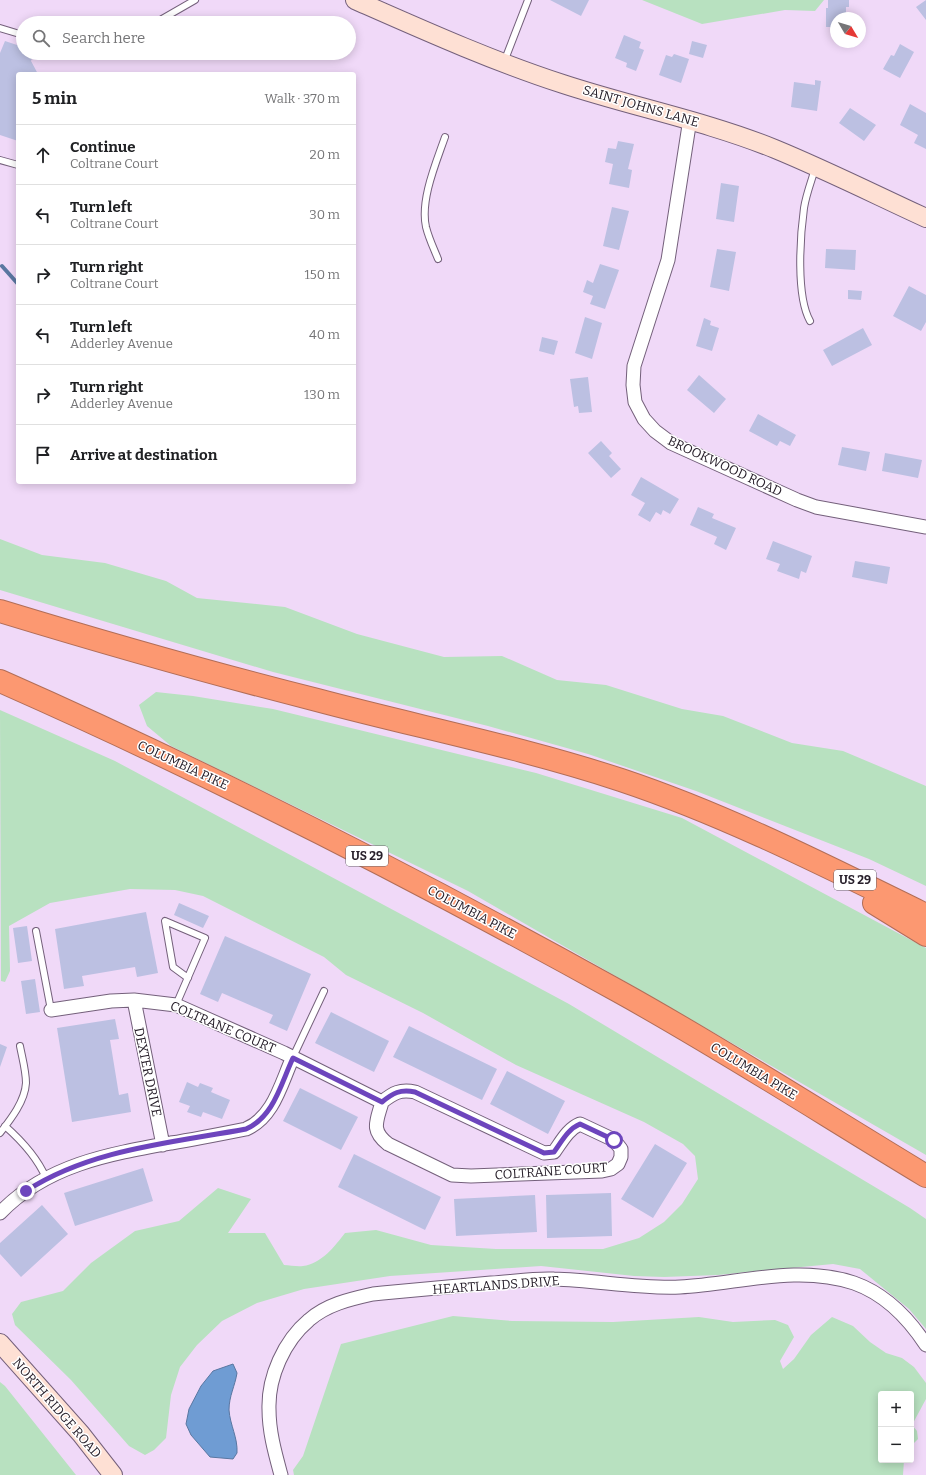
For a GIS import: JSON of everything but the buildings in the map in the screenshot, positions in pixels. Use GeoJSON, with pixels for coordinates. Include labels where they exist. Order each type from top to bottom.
{"type":"FeatureCollection","features":[{"type":"Feature","properties":{"kind":"highway","name":"US 29"},"geometry":{"type":"LineString","coordinates":[[0,611],[123,649],[317,700],[551,758],[622,780],[708,812],[783,846],[926,915]]}},
{"type":"Feature","properties":{"kind":"highway","name":"COLUMBIA PIKE"},"geometry":{"type":"LineString","coordinates":[[0,680],[266,804],[468,909],[659,1015],[926,1176]]}},
{"type":"Feature","properties":{"kind":"highway"},"geometry":{"type":"LineString","coordinates":[[708,812],[786,838],[926,899]]}},
{"type":"Feature","properties":{"kind":"highway"},"geometry":{"type":"LineString","coordinates":[[783,846],[926,935]]}},
{"type":"Feature","properties":{"kind":"highway"},"geometry":{"type":"LineString","coordinates":[[854,1133],[926,1187]]}},
{"type":"Feature","properties":{"kind":"street","name":"SAINT JOHNS LANE"},"geometry":{"type":"LineString","coordinates":[[355,0],[503,63],[564,85],[690,119],[776,149],[926,218]]}},
{"type":"Feature","properties":{"kind":"street","name":"BROOKWOOD ROAD"},"geometry":{"type":"LineString","coordinates":[[690,119],[668,260],[634,366],[633,385],[636,402],[644,419],[655,431],[671,443],[797,500],[816,507],[926,526]]}},
{"type":"Feature","properties":{"kind":"street","name":"COLTRANE COURT"},"geometry":{"type":"LineString","coordinates":[[52,1010],[111,1001],[134,1000],[176,1005],[293,1058],[382,1102]]}},
{"type":"Feature","properties":{"kind":"street","name":"DEXTER DRIVE"},"geometry":{"type":"LineString","coordinates":[[134,1000],[163,1145]]}},
{"type":"Feature","properties":{"kind":"street"},"geometry":{"type":"LineString","coordinates":[[0,1213],[26,1191],[46,1178],[69,1167],[100,1157],[246,1129],[256,1125],[270,1108],[293,1058]]}},
{"type":"Feature","properties":{"kind":"street","name":"COLTRANE COURT"},"geometry":{"type":"LineString","coordinates":[[405,1090],[415,1092],[544,1153],[554,1152],[573,1126],[580,1124],[614,1140],[621,1149],[621,1157],[618,1164],[611,1169],[554,1174],[452,1175],[388,1144],[381,1139],[377,1131],[375,1121],[382,1102],[394,1093],[405,1090]]}},
{"type":"Feature","properties":{"kind":"street"},"geometry":{"type":"LineString","coordinates":[[554,1152],[554,1174]]}},
{"type":"Feature","properties":{"kind":"street","name":"HEARTLANDS DRIVE"},"geometry":{"type":"LineString","coordinates":[[281,1475],[270,1428],[269,1407],[272,1379],[281,1356],[309,1320],[328,1308],[347,1299],[373,1294],[554,1279],[620,1286],[681,1287],[784,1275],[806,1275],[830,1277],[855,1284],[878,1295],[900,1312],[926,1345]]}},
{"type":"Feature","properties":{"kind":"street","name":"NORTH RIDGE ROAD"},"geometry":{"type":"LineString","coordinates":[[0,1343],[82,1434],[113,1475]]}},
{"type":"Feature","properties":{"kind":"lane"},"geometry":{"type":"LineString","coordinates":[[167,16],[194,0]]}},
{"type":"Feature","properties":{"kind":"lane"},"geometry":{"type":"LineString","coordinates":[[503,63],[528,0]]}},
{"type":"Feature","properties":{"kind":"lane"},"geometry":{"type":"LineString","coordinates":[[0,28],[16,33]]}},
{"type":"Feature","properties":{"kind":"lane"},"geometry":{"type":"LineString","coordinates":[[438,259],[426,226],[426,207],[429,183],[445,137]]}},
{"type":"Feature","properties":{"kind":"lane"},"geometry":{"type":"LineString","coordinates":[[0,160],[16,164]]}},
{"type":"Feature","properties":{"kind":"lane"},"geometry":{"type":"LineString","coordinates":[[810,321],[805,312],[800,259],[804,207],[815,168]]}},
{"type":"Feature","properties":{"kind":"lane"},"geometry":{"type":"LineString","coordinates":[[176,1005],[188,978],[205,938],[165,921],[173,967],[188,978]]}},
{"type":"Feature","properties":{"kind":"lane"},"geometry":{"type":"LineString","coordinates":[[36,931],[52,1010]]}},
{"type":"Feature","properties":{"kind":"lane"},"geometry":{"type":"LineString","coordinates":[[293,1058],[324,990]]}},
{"type":"Feature","properties":{"kind":"lane"},"geometry":{"type":"LineString","coordinates":[[0,1132],[23,1099],[25,1092],[26,1082],[20,1046]]}},
{"type":"Feature","properties":{"kind":"lane"},"geometry":{"type":"LineString","coordinates":[[5,1126],[21,1140],[35,1158],[46,1178]]}},
{"type":"Feature","properties":{"kind":"green space"},"geometry":{"type":"Polygon","coordinates":[[[642,0],[824,0],[815,11],[785,10],[702,24],[642,0]]]}},
{"type":"Feature","properties":{"kind":"green space"},"geometry":{"type":"Polygon","coordinates":[[[0,539],[42,555],[105,563],[166,581],[197,598],[285,607],[357,634],[444,657],[502,656],[557,680],[606,685],[682,709],[723,716],[792,743],[843,751],[926,786],[926,886],[869,859],[696,791],[588,754],[488,726],[273,672],[0,590],[0,539]]]}},
{"type":"Feature","properties":{"kind":"green space"},"geometry":{"type":"Polygon","coordinates":[[[156,692],[193,696],[273,709],[536,773],[682,818],[926,948],[926,1155],[468,891],[171,746],[147,726],[139,705],[156,692]]]}},
{"type":"Feature","properties":{"kind":"green space"},"geometry":{"type":"Polygon","coordinates":[[[0,710],[115,761],[569,1004],[910,1208],[926,1219],[926,1329],[909,1309],[860,1269],[833,1264],[718,1275],[664,1277],[634,1276],[541,1266],[390,1276],[304,1289],[257,1303],[222,1321],[197,1345],[180,1367],[171,1395],[166,1438],[154,1450],[145,1455],[129,1446],[71,1380],[15,1325],[12,1314],[21,1302],[63,1291],[91,1263],[135,1231],[179,1221],[218,1188],[251,1199],[228,1233],[265,1233],[284,1265],[310,1265],[327,1254],[345,1233],[376,1230],[431,1245],[496,1249],[603,1249],[639,1238],[664,1222],[682,1204],[698,1179],[695,1156],[683,1144],[644,1122],[516,1065],[423,1013],[346,975],[324,957],[203,896],[175,890],[130,889],[50,903],[9,926],[10,971],[5,982],[1,981],[0,710]]]}},
{"type":"Feature","properties":{"kind":"green space"},"geometry":{"type":"Polygon","coordinates":[[[453,1316],[512,1321],[613,1322],[699,1317],[733,1322],[775,1320],[788,1325],[794,1337],[780,1361],[783,1369],[794,1359],[811,1335],[832,1317],[853,1326],[870,1342],[886,1353],[902,1358],[914,1367],[926,1383],[926,1399],[914,1421],[914,1391],[878,1391],[878,1463],[904,1463],[903,1475],[294,1475],[293,1470],[303,1456],[341,1344],[453,1316]]]}},
{"type":"Feature","properties":{"kind":"green space"},"geometry":{"type":"Polygon","coordinates":[[[0,1382],[5,1386],[76,1475],[0,1475],[0,1382]]]}},
{"type":"Feature","properties":{"kind":"green space"},"geometry":{"type":"Polygon","coordinates":[[[914,1427],[917,1431],[918,1439],[914,1443],[914,1427]]]}},
{"type":"Feature","properties":{"kind":"water"},"geometry":{"type":"Polygon","coordinates":[[[233,1364],[237,1373],[229,1410],[237,1453],[233,1459],[210,1457],[191,1435],[186,1424],[189,1409],[201,1386],[213,1371],[233,1364]]]}},
{"type":"Feature","properties":{"kind":"waterway"},"geometry":{"type":"LineString","coordinates":[[2,266],[16,282]]}},
{"type":"Feature","properties":{"kind":"route"},"geometry":{"type":"LineString","coordinates":[[26,1191],[46,1178],[69,1167],[100,1157],[246,1129],[256,1125],[263,1119],[270,1108],[293,1058],[382,1102],[394,1093],[405,1090],[415,1092],[544,1153],[554,1152],[573,1126],[580,1124],[594,1129],[614,1140]]}}]}
